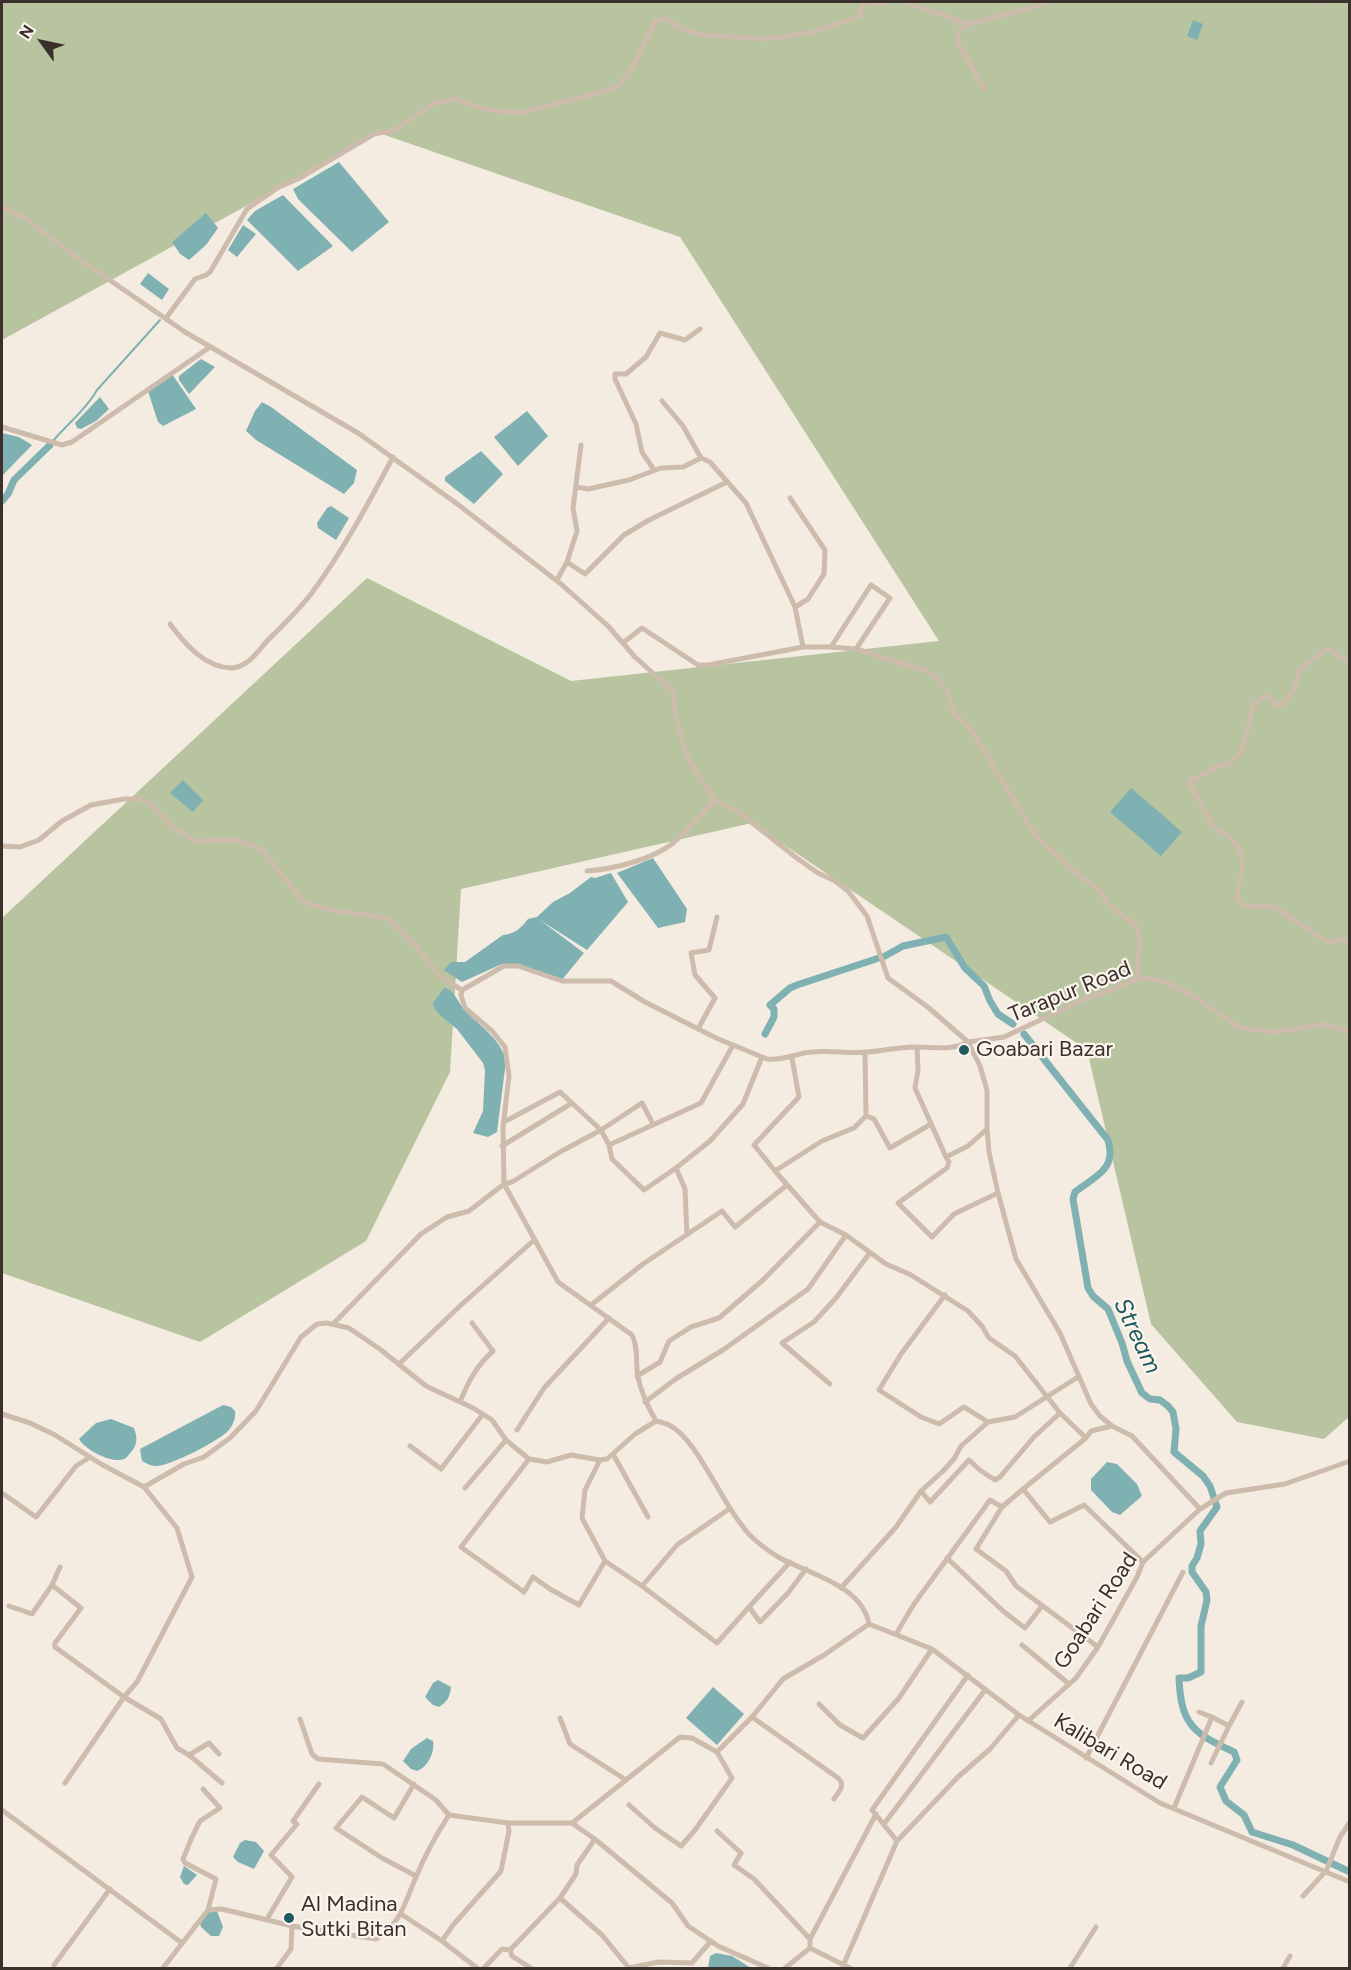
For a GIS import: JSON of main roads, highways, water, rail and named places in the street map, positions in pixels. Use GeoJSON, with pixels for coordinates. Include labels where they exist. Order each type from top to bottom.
{"type":"FeatureCollection","features":[{"type":"Feature","properties":{"kind":"water"},"geometry":{"type":"Polygon","coordinates":[[[1193,20],[1203,24],[1197,40],[1187,36],[1193,20]]]}},
{"type":"Feature","properties":{"kind":"water"},"geometry":{"type":"Polygon","coordinates":[[[339,162],[389,222],[352,252],[298,199],[293,189],[339,162]]]}},
{"type":"Feature","properties":{"kind":"water"},"geometry":{"type":"Polygon","coordinates":[[[283,195],[333,246],[298,271],[247,220],[255,211],[283,195]]]}},
{"type":"Feature","properties":{"kind":"water"},"geometry":{"type":"Polygon","coordinates":[[[206,213],[218,228],[206,245],[189,260],[180,254],[172,242],[206,213]]]}},
{"type":"Feature","properties":{"kind":"water"},"geometry":{"type":"Polygon","coordinates":[[[243,225],[256,234],[237,257],[228,250],[243,225]]]}},
{"type":"Feature","properties":{"kind":"water"},"geometry":{"type":"Polygon","coordinates":[[[148,273],[169,289],[162,300],[140,284],[148,273]]]}},
{"type":"Feature","properties":{"kind":"water"},"geometry":{"type":"Polygon","coordinates":[[[201,359],[215,367],[189,394],[179,380],[179,376],[201,359]]]}},
{"type":"Feature","properties":{"kind":"water"},"geometry":{"type":"Polygon","coordinates":[[[172,374],[196,409],[163,426],[158,422],[148,391],[172,374]]]}},
{"type":"Feature","properties":{"kind":"water"},"geometry":{"type":"Polygon","coordinates":[[[100,397],[109,409],[96,421],[81,429],[77,428],[75,423],[100,397]]]}},
{"type":"Feature","properties":{"kind":"water"},"geometry":{"type":"Polygon","coordinates":[[[262,402],[357,470],[354,483],[344,494],[256,440],[246,431],[262,402]]]}},
{"type":"Feature","properties":{"kind":"water"},"geometry":{"type":"Polygon","coordinates":[[[527,411],[548,436],[518,466],[494,437],[527,411]]]}},
{"type":"Feature","properties":{"kind":"water"},"geometry":{"type":"Polygon","coordinates":[[[2,433],[19,437],[32,445],[2,476],[2,433]]]}},
{"type":"Feature","properties":{"kind":"water"},"geometry":{"type":"Polygon","coordinates":[[[481,451],[503,474],[474,504],[445,481],[445,477],[481,451]]]}},
{"type":"Feature","properties":{"kind":"water"},"geometry":{"type":"Polygon","coordinates":[[[331,506],[349,518],[336,540],[318,528],[317,523],[327,508],[331,506]]]}},
{"type":"Feature","properties":{"kind":"water"},"geometry":{"type":"Polygon","coordinates":[[[183,780],[203,800],[193,812],[170,793],[183,780]]]}},
{"type":"Feature","properties":{"kind":"water"},"geometry":{"type":"Polygon","coordinates":[[[1131,788],[1182,832],[1161,856],[1110,812],[1131,788]]]}},
{"type":"Feature","properties":{"kind":"water"},"geometry":{"type":"Polygon","coordinates":[[[653,858],[687,909],[685,922],[658,928],[617,873],[653,858]]]}},
{"type":"Feature","properties":{"kind":"water"},"geometry":{"type":"Polygon","coordinates":[[[611,873],[628,902],[587,950],[540,920],[584,953],[561,981],[519,964],[502,964],[462,982],[444,970],[451,962],[465,962],[503,935],[517,930],[528,919],[537,917],[553,902],[570,893],[591,877],[611,873]]]}},
{"type":"Feature","properties":{"kind":"water"},"geometry":{"type":"Polygon","coordinates":[[[444,988],[452,992],[464,1009],[494,1039],[506,1061],[497,1132],[488,1137],[473,1133],[483,1111],[485,1070],[483,1063],[457,1029],[434,1008],[433,1003],[444,988]]]}},
{"type":"Feature","properties":{"kind":"water"},"geometry":{"type":"Polygon","coordinates":[[[223,1405],[235,1411],[231,1427],[227,1432],[171,1463],[155,1466],[142,1461],[140,1449],[223,1405]]]}},
{"type":"Feature","properties":{"kind":"water"},"geometry":{"type":"Polygon","coordinates":[[[111,1419],[134,1428],[136,1434],[134,1448],[126,1458],[121,1460],[100,1455],[79,1439],[96,1423],[111,1419]]]}},
{"type":"Feature","properties":{"kind":"water"},"geometry":{"type":"Polygon","coordinates":[[[1107,1462],[1117,1464],[1137,1484],[1142,1496],[1120,1515],[1112,1512],[1091,1490],[1091,1479],[1107,1462]]]}},
{"type":"Feature","properties":{"kind":"water"},"geometry":{"type":"Polygon","coordinates":[[[438,1680],[451,1687],[448,1699],[439,1707],[433,1705],[425,1697],[433,1683],[438,1680]]]}},
{"type":"Feature","properties":{"kind":"water"},"geometry":{"type":"Polygon","coordinates":[[[713,1687],[744,1714],[717,1745],[686,1718],[713,1687]]]}},
{"type":"Feature","properties":{"kind":"water"},"geometry":{"type":"Polygon","coordinates":[[[427,1738],[433,1741],[430,1759],[421,1769],[417,1771],[411,1769],[403,1761],[411,1749],[427,1738]]]}},
{"type":"Feature","properties":{"kind":"water"},"geometry":{"type":"Polygon","coordinates":[[[245,1840],[256,1842],[264,1851],[254,1869],[238,1862],[233,1857],[240,1843],[245,1840]]]}},
{"type":"Feature","properties":{"kind":"water"},"geometry":{"type":"Polygon","coordinates":[[[184,1866],[197,1875],[188,1885],[184,1884],[180,1877],[184,1866]]]}},
{"type":"Feature","properties":{"kind":"water"},"geometry":{"type":"Polygon","coordinates":[[[217,1911],[223,1927],[219,1936],[211,1936],[200,1924],[208,1912],[217,1911]]]}},
{"type":"Feature","properties":{"kind":"water"},"geometry":{"type":"Polygon","coordinates":[[[716,1953],[732,1956],[751,1968],[708,1968],[710,1956],[716,1953]]]}},
{"type":"Feature","properties":{"kind":"waterway"},"geometry":{"type":"LineString","coordinates":[[53,441],[160,320]]}},
{"type":"Feature","properties":{"kind":"waterway"},"geometry":{"type":"LineString","coordinates":[[2,501],[14,480],[50,445]]}},
{"type":"Feature","properties":{"kind":"waterway"},"geometry":{"type":"LineString","coordinates":[[765,1034],[774,1017],[774,1009],[770,1005],[790,988],[885,956],[903,946],[946,937],[965,968],[984,986],[998,1014],[1013,1024]]}},
{"type":"Feature","properties":{"kind":"waterway","name":"Stream"},"geometry":{"type":"LineString","coordinates":[[1024,1034],[1108,1140],[1110,1150],[1107,1165],[1097,1176],[1075,1192],[1073,1199],[1088,1288],[1093,1296],[1108,1309],[1127,1361],[1142,1393],[1150,1399],[1160,1400],[1173,1412],[1176,1429],[1174,1452],[1203,1476],[1210,1486],[1217,1507],[1200,1531],[1201,1544],[1192,1566],[1192,1572],[1206,1592],[1207,1600],[1201,1626],[1201,1672],[1188,1678],[1179,1678],[1180,1694],[1186,1717],[1199,1733],[1234,1752],[1237,1760],[1220,1787],[1226,1801],[1244,1815],[1252,1832],[1293,1845],[1350,1872]]}},
{"type":"Feature","properties":{"kind":"place","name":"Goabari Bazar"},"geometry":{"type":"Point","coordinates":[964,1050]}},
{"type":"Feature","properties":{"kind":"place","name":"Al Madina Sutki Bitan"},"geometry":{"type":"Point","coordinates":[289,1918]}}]}
